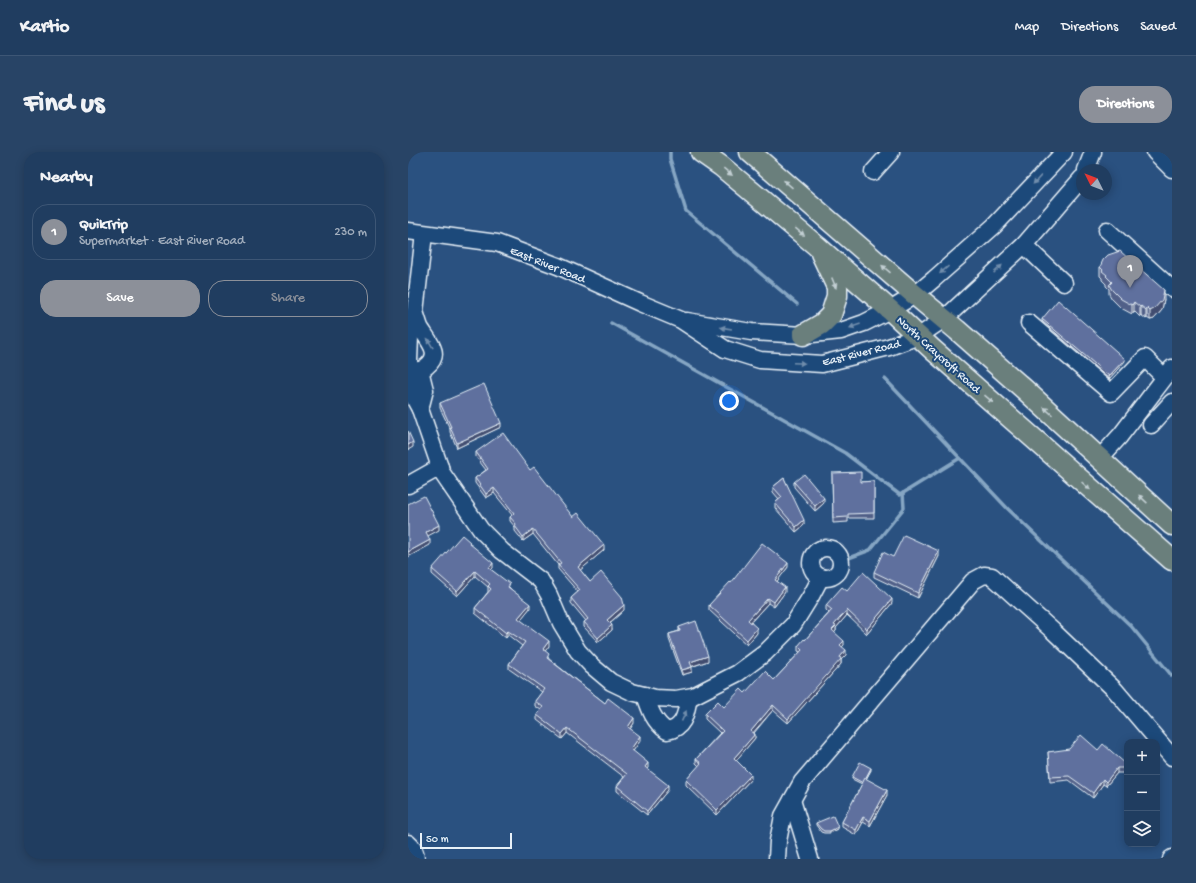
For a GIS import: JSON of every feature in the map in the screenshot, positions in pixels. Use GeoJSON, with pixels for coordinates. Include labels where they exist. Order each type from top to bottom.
{"type":"FeatureCollection","features":[{"type":"Feature","properties":{"kind":"main road","name":"North Craycroft Road"},"geometry":{"type":"LineString","coordinates":[[701,152],[721,166],[818,247],[1172,560]]}},
{"type":"Feature","properties":{"kind":"main road"},"geometry":{"type":"LineString","coordinates":[[750,152],[1024,389],[1172,525]]}},
{"type":"Feature","properties":{"kind":"main road"},"geometry":{"type":"LineString","coordinates":[[802,335],[822,324],[831,315],[837,296],[837,287],[818,247]]}},
{"type":"Feature","properties":{"kind":"street"},"geometry":{"type":"LineString","coordinates":[[872,172],[891,152]]}},
{"type":"Feature","properties":{"kind":"street","name":"East River Road"},"geometry":{"type":"LineString","coordinates":[[681,320],[751,332],[802,335],[841,331],[864,322],[890,310],[915,295],[994,226],[1064,152]]}},
{"type":"Feature","properties":{"kind":"street"},"geometry":{"type":"LineString","coordinates":[[1088,164],[1093,152]]}},
{"type":"Feature","properties":{"kind":"street"},"geometry":{"type":"LineString","coordinates":[[1155,152],[1172,169]]}},
{"type":"Feature","properties":{"kind":"street","name":"East River Road"},"geometry":{"type":"LineString","coordinates":[[408,231],[497,244],[558,266],[681,320],[725,349],[760,360],[822,364],[889,347],[919,336],[944,319],[1024,244],[1076,185]]}},
{"type":"Feature","properties":{"kind":"street"},"geometry":{"type":"LineString","coordinates":[[1107,230],[1172,289]]}},
{"type":"Feature","properties":{"kind":"street"},"geometry":{"type":"LineString","coordinates":[[424,234],[415,312],[409,336],[413,370],[425,390],[420,409],[442,473],[481,530],[502,551],[541,581],[549,595],[561,623],[578,651],[592,666],[611,682],[632,692],[655,698],[676,699],[693,696],[738,673],[765,653],[793,625],[821,578]]}},
{"type":"Feature","properties":{"kind":"street"},"geometry":{"type":"LineString","coordinates":[[1024,244],[1064,283]]}},
{"type":"Feature","properties":{"kind":"street"},"geometry":{"type":"LineString","coordinates":[[413,370],[424,369],[430,364],[434,356],[431,343],[420,326],[415,312]]}},
{"type":"Feature","properties":{"kind":"street"},"geometry":{"type":"LineString","coordinates":[[1029,324],[1111,393],[1145,358],[1168,372],[1120,436],[1100,458]]}},
{"type":"Feature","properties":{"kind":"street"},"geometry":{"type":"LineString","coordinates":[[1151,425],[1172,402]]}},
{"type":"Feature","properties":{"kind":"street"},"geometry":{"type":"LineString","coordinates":[[408,485],[440,467]]}},
{"type":"Feature","properties":{"kind":"street"},"geometry":{"type":"LineString","coordinates":[[777,859],[778,841],[783,816],[802,782],[973,580],[984,575],[992,576],[1115,690],[1172,758]]}},
{"type":"Feature","properties":{"kind":"street"},"geometry":{"type":"LineString","coordinates":[[645,695],[655,720],[667,731],[674,730],[685,717],[689,697]]}},
{"type":"Feature","properties":{"kind":"street"},"geometry":{"type":"LineString","coordinates":[[792,800],[796,818],[810,859]]}},
{"type":"Feature","properties":{"kind":"street"},"geometry":{"type":"LineString","coordinates":[[408,843],[413,848],[416,859]]}},
{"type":"Feature","properties":{"kind":"building"},"geometry":{"type":"Polygon","coordinates":[[[1120,251],[1164,290],[1162,300],[1154,309],[1150,311],[1147,308],[1146,310],[1134,302],[1132,305],[1121,299],[1109,285],[1112,282],[1100,267],[1103,260],[1108,255],[1120,251]]]}},
{"type":"Feature","properties":{"kind":"building"},"geometry":{"type":"Polygon","coordinates":[[[1058,300],[1125,359],[1109,376],[1042,319],[1058,300]]]}},
{"type":"Feature","properties":{"kind":"building"},"geometry":{"type":"Polygon","coordinates":[[[484,384],[501,423],[457,443],[440,403],[484,384]]]}},
{"type":"Feature","properties":{"kind":"building"},"geometry":{"type":"Polygon","coordinates":[[[408,431],[413,442],[408,445],[408,431]]]}},
{"type":"Feature","properties":{"kind":"building"},"geometry":{"type":"Polygon","coordinates":[[[503,433],[530,470],[534,467],[573,517],[578,513],[604,545],[578,567],[590,582],[601,572],[622,597],[624,605],[607,620],[612,625],[598,638],[584,622],[588,619],[571,598],[580,590],[558,565],[561,563],[533,529],[523,537],[515,526],[516,524],[510,517],[514,513],[494,488],[486,494],[475,478],[488,469],[476,452],[503,433]]]}},
{"type":"Feature","properties":{"kind":"building"},"geometry":{"type":"Polygon","coordinates":[[[861,472],[861,482],[874,481],[874,513],[848,514],[848,517],[833,518],[832,473],[861,472]]]}},
{"type":"Feature","properties":{"kind":"building"},"geometry":{"type":"Polygon","coordinates":[[[804,474],[824,498],[815,506],[794,482],[804,474]]]}},
{"type":"Feature","properties":{"kind":"building"},"geometry":{"type":"Polygon","coordinates":[[[784,478],[804,520],[796,527],[775,503],[782,497],[773,487],[784,478]]]}},
{"type":"Feature","properties":{"kind":"building"},"geometry":{"type":"Polygon","coordinates":[[[424,496],[439,525],[426,532],[430,540],[408,552],[408,504],[424,496]]]}},
{"type":"Feature","properties":{"kind":"building"},"geometry":{"type":"Polygon","coordinates":[[[462,535],[470,542],[469,543],[493,563],[489,568],[510,584],[508,587],[530,604],[518,618],[549,641],[543,649],[549,654],[547,658],[605,703],[608,698],[634,718],[628,727],[640,736],[631,749],[648,763],[645,767],[668,785],[647,811],[617,786],[627,774],[567,728],[562,734],[537,715],[543,707],[535,701],[544,689],[509,664],[525,642],[508,631],[506,633],[475,608],[491,589],[488,586],[490,584],[475,571],[457,591],[432,569],[462,535]]]}},
{"type":"Feature","properties":{"kind":"building"},"geometry":{"type":"Polygon","coordinates":[[[904,535],[939,551],[918,593],[874,572],[883,552],[893,557],[904,535]]]}},
{"type":"Feature","properties":{"kind":"building"},"geometry":{"type":"Polygon","coordinates":[[[762,543],[788,563],[775,580],[785,587],[774,602],[768,598],[748,620],[757,628],[747,640],[709,605],[730,582],[731,583],[762,543]]]}},
{"type":"Feature","properties":{"kind":"building"},"geometry":{"type":"Polygon","coordinates":[[[863,572],[892,599],[867,629],[847,610],[834,625],[836,626],[832,630],[844,641],[840,645],[846,650],[840,657],[841,659],[788,719],[773,705],[751,731],[755,734],[734,758],[751,775],[717,810],[686,780],[701,763],[696,759],[723,731],[705,714],[718,701],[724,707],[741,689],[745,693],[765,671],[774,680],[802,650],[798,646],[832,610],[826,605],[842,587],[847,591],[863,572]]]}},
{"type":"Feature","properties":{"kind":"building"},"geometry":{"type":"Polygon","coordinates":[[[696,621],[708,656],[690,662],[692,667],[682,670],[669,634],[680,631],[679,627],[696,621]]]}},
{"type":"Feature","properties":{"kind":"building"},"geometry":{"type":"Polygon","coordinates":[[[1081,735],[1098,750],[1103,744],[1124,762],[1124,768],[1117,768],[1106,782],[1103,779],[1093,793],[1069,776],[1050,777],[1048,752],[1069,749],[1081,735]]]}},
{"type":"Feature","properties":{"kind":"building"},"geometry":{"type":"Polygon","coordinates":[[[860,762],[871,768],[863,783],[852,777],[860,762]]]}},
{"type":"Feature","properties":{"kind":"building"},"geometry":{"type":"Polygon","coordinates":[[[865,778],[887,790],[870,821],[863,817],[856,830],[842,822],[865,778]]]}},
{"type":"Feature","properties":{"kind":"building"},"geometry":{"type":"Polygon","coordinates":[[[833,816],[838,827],[830,831],[824,831],[816,823],[833,816]]]}},
{"type":"Feature","properties":{"kind":"waterway"},"geometry":{"type":"LineString","coordinates":[[670,152],[670,159],[686,211],[797,304]]}},
{"type":"Feature","properties":{"kind":"waterway"},"geometry":{"type":"LineString","coordinates":[[611,323],[845,453],[900,495],[960,458]]}},
{"type":"Feature","properties":{"kind":"waterway"},"geometry":{"type":"LineString","coordinates":[[885,379],[1008,509],[1131,626],[1172,676]]}},
{"type":"Feature","properties":{"kind":"waterway"},"geometry":{"type":"LineString","coordinates":[[846,559],[870,550],[904,508],[903,493]]}},
{"type":"Feature","properties":{"kind":"place","name":"QuikTrip"},"geometry":{"type":"Point","coordinates":[1130,288]}}]}
